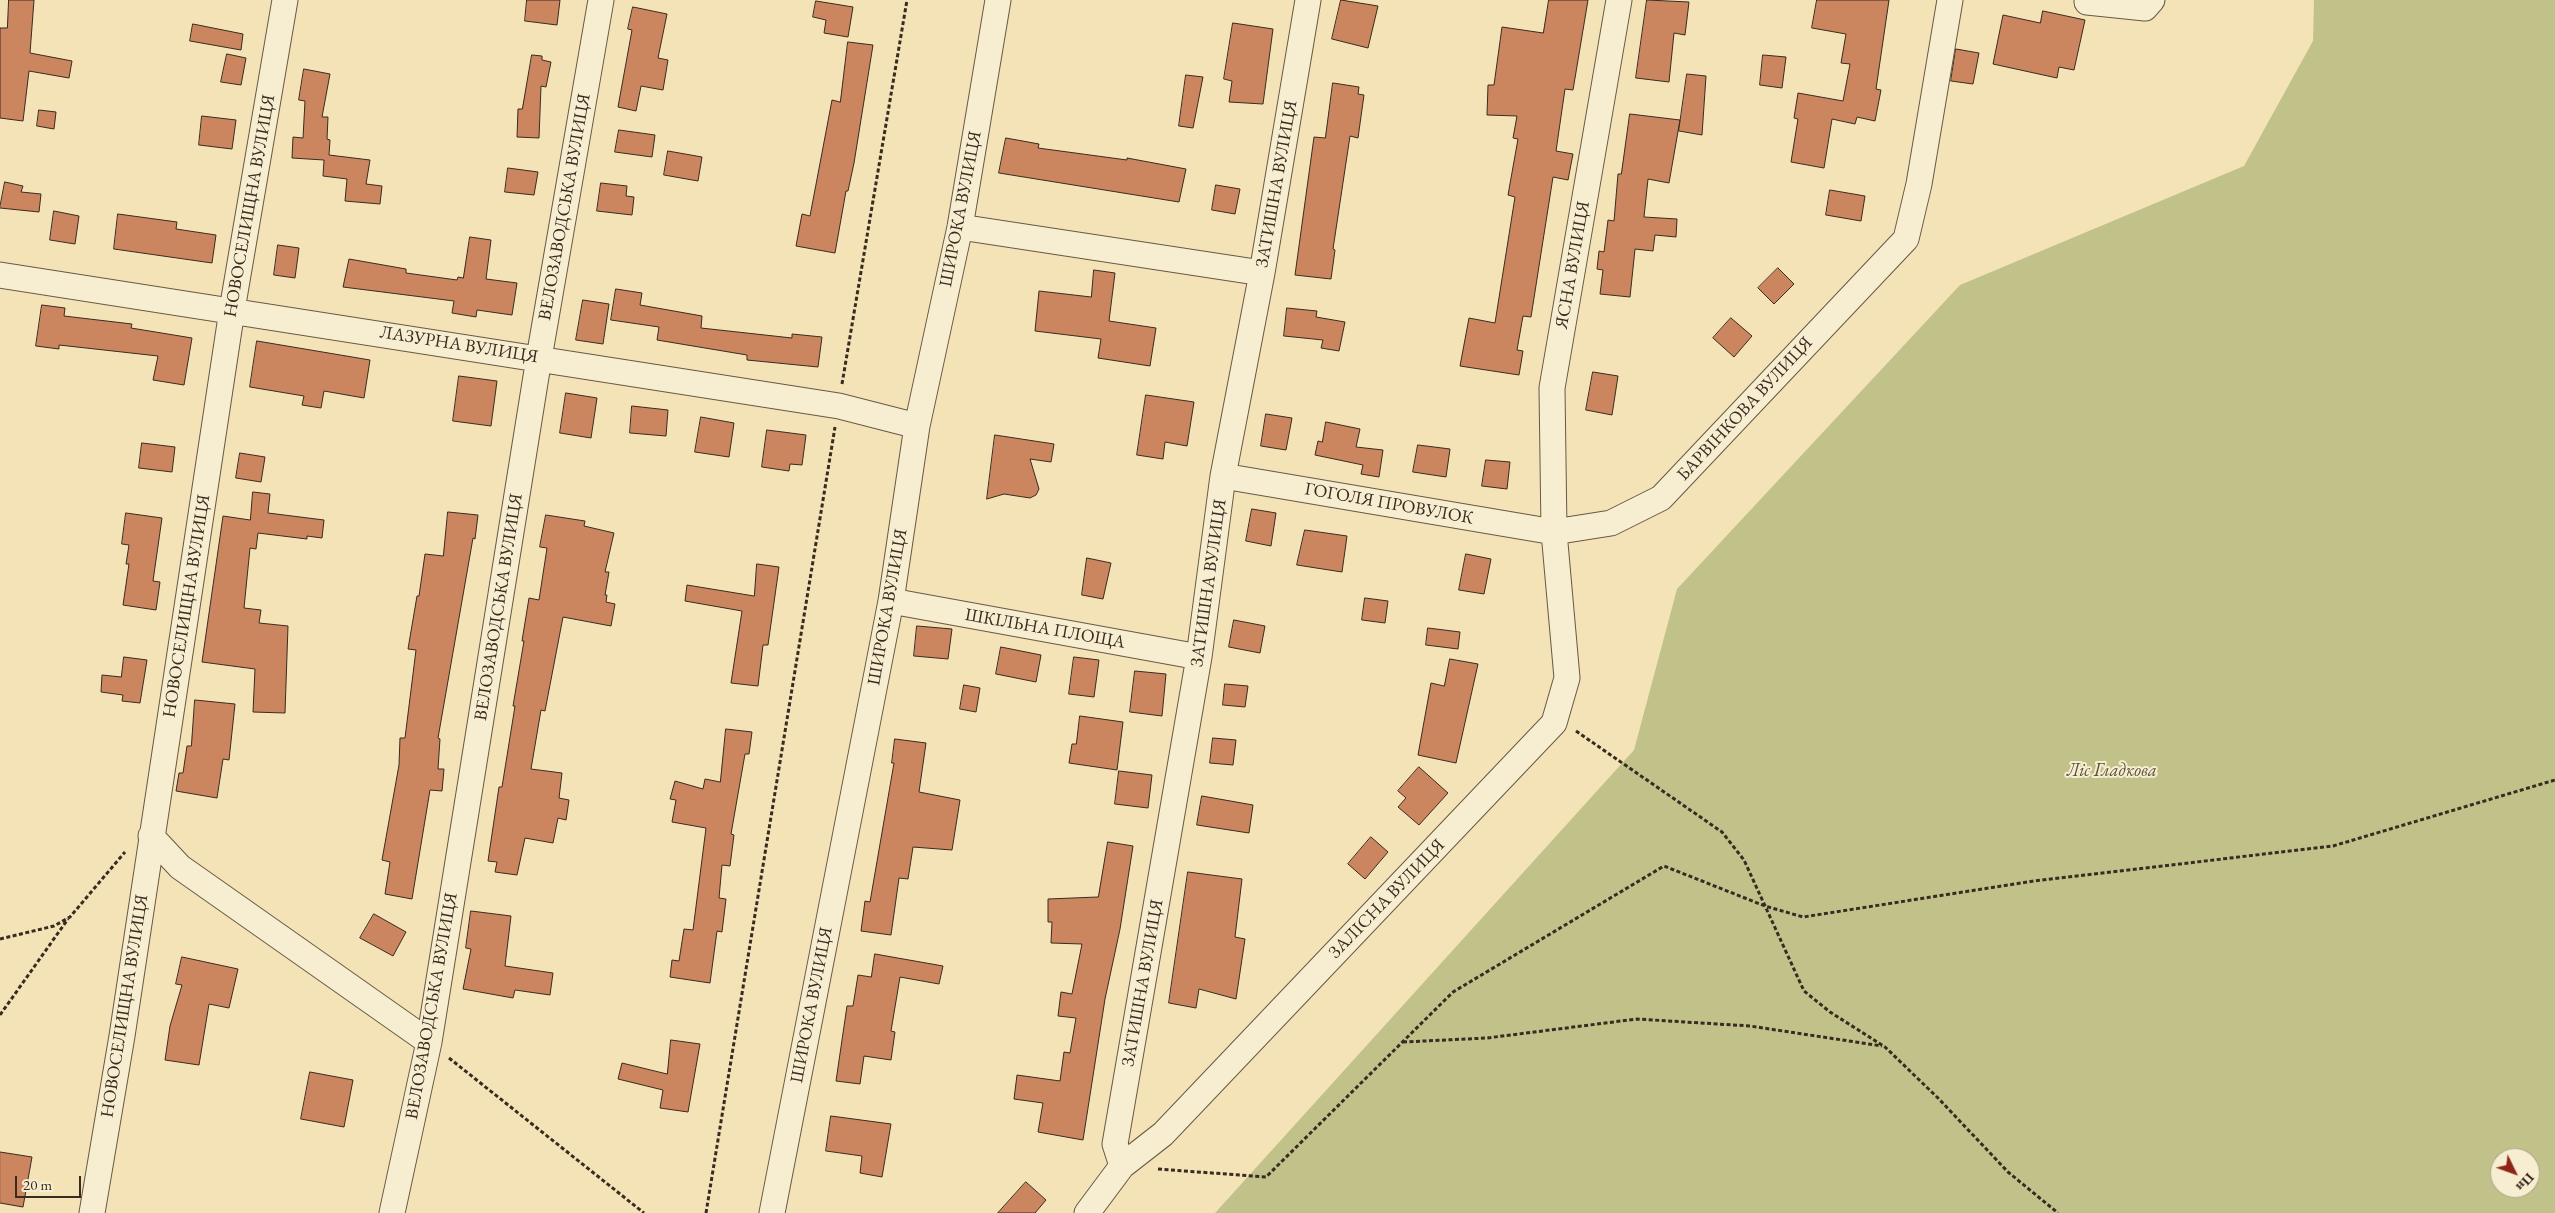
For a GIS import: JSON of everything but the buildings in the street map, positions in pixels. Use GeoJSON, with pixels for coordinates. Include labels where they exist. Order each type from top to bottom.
{"type":"FeatureCollection","features":[{"type":"Feature","properties":{"kind":"street","name":"НОВОСЕЛИЩНА ВУЛИЦЯ"},"geometry":{"type":"LineString","coordinates":[[92,1213],[122,1036],[232,310],[285,0]]}},
{"type":"Feature","properties":{"kind":"street","name":"ВЕЛОЗАВОДСЬКА ВУЛИЦЯ"},"geometry":{"type":"LineString","coordinates":[[392,1213],[429,1042],[539,358],[601,0]]}},
{"type":"Feature","properties":{"kind":"street","name":"ШИРОКА ВУЛИЦЯ"},"geometry":{"type":"LineString","coordinates":[[772,1213],[891,601],[917,426],[960,227],[998,0]]}},
{"type":"Feature","properties":{"kind":"street","name":"ЗАТИШНА ВУЛИЦЯ"},"geometry":{"type":"LineString","coordinates":[[1122,1166],[1115,1144],[1199,657],[1223,476],[1262,272],[1308,0]]}},
{"type":"Feature","properties":{"kind":"street","name":"ЯСНА ВУЛИЦЯ"},"geometry":{"type":"LineString","coordinates":[[1554,532],[1552,388],[1619,0]]}},
{"type":"Feature","properties":{"kind":"street","name":"БАРВІНКОВА ВУЛИЦЯ"},"geometry":{"type":"LineString","coordinates":[[1554,532],[1610,523],[1661,498],[1906,239],[1919,184],[1950,0]]}},
{"type":"Feature","properties":{"kind":"street"},"geometry":{"type":"LineString","coordinates":[[2087,2],[2145,8],[2152,0]]}},
{"type":"Feature","properties":{"kind":"street"},"geometry":{"type":"LineString","coordinates":[[960,227],[1262,272]]}},
{"type":"Feature","properties":{"kind":"street","name":"ЛАЗУРНА ВУЛИЦЯ"},"geometry":{"type":"LineString","coordinates":[[0,275],[839,406],[917,426]]}},
{"type":"Feature","properties":{"kind":"street","name":"ГОГОЛЯ ПРОВУЛОК"},"geometry":{"type":"LineString","coordinates":[[1223,476],[1554,532]]}},
{"type":"Feature","properties":{"kind":"street","name":"ЗАЛІСНА ВУЛИЦЯ"},"geometry":{"type":"LineString","coordinates":[[1087,1213],[1122,1166],[1163,1134],[1554,723],[1567,678],[1554,532]]}},
{"type":"Feature","properties":{"kind":"street","name":"ШКІЛЬНА ПЛОЩА"},"geometry":{"type":"LineString","coordinates":[[891,601],[1199,657]]}},
{"type":"Feature","properties":{"kind":"street"},"geometry":{"type":"LineString","coordinates":[[151,836],[180,868],[429,1042]]}},
{"type":"Feature","properties":{"kind":"path"},"geometry":{"type":"LineString","coordinates":[[706,1213],[907,0]]}},
{"type":"Feature","properties":{"kind":"path"},"geometry":{"type":"LineString","coordinates":[[1554,723],[1579,732],[1722,832],[1744,860],[1804,991],[1830,1012],[1885,1047],[1938,1098],[2008,1172],[2058,1213]]}},
{"type":"Feature","properties":{"kind":"path"},"geometry":{"type":"LineString","coordinates":[[1122,1166],[1266,1177],[1453,992],[1664,866],[1765,906],[1804,917],[2034,881],[2333,846],[2555,780]]}},
{"type":"Feature","properties":{"kind":"path"},"geometry":{"type":"LineString","coordinates":[[0,1015],[70,917],[136,838],[151,836]]}},
{"type":"Feature","properties":{"kind":"path"},"geometry":{"type":"LineString","coordinates":[[0,939],[54,926],[70,917]]}},
{"type":"Feature","properties":{"kind":"path"},"geometry":{"type":"LineString","coordinates":[[1402,1042],[1487,1038],[1637,1019],[1750,1026],[1885,1047]]}},
{"type":"Feature","properties":{"kind":"path"},"geometry":{"type":"LineString","coordinates":[[429,1042],[644,1213]]}},
{"type":"Feature","properties":{"kind":"green space","name":"Ліс Гладкова"},"geometry":{"type":"Polygon","coordinates":[[[2314,0],[2555,0],[2555,1213],[1215,1213],[1634,750],[1677,589],[1960,285],[2244,166],[2313,41],[2314,0]]]}}]}
